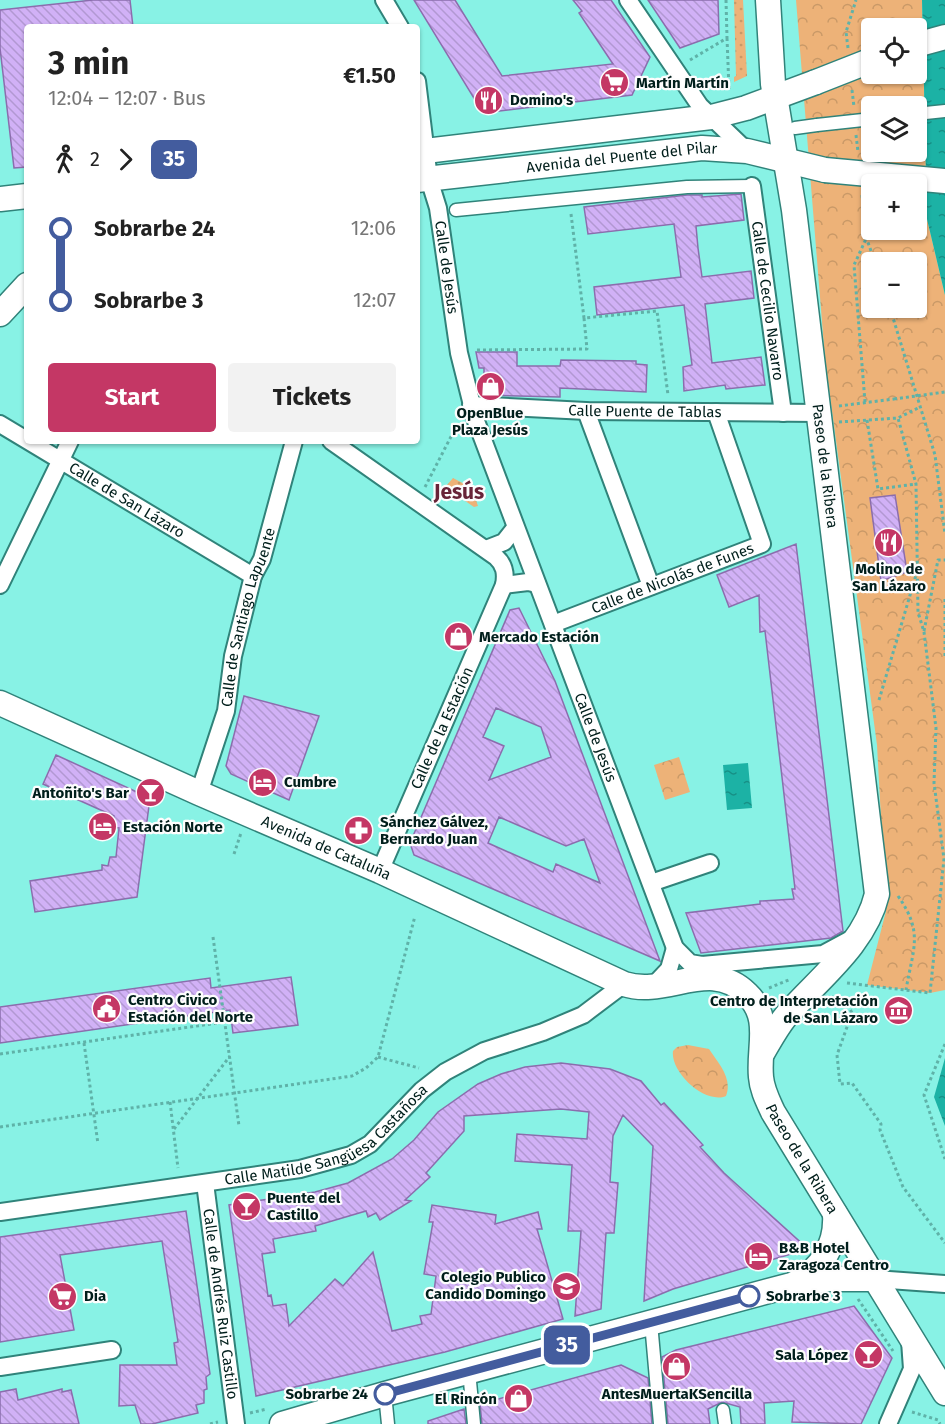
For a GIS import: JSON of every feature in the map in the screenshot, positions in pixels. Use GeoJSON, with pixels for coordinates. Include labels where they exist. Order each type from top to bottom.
{"type":"FeatureCollection","features":[{"type":"Feature","properties":{"kind":"main road","name":"Paseo de la Ribera"},"geometry":{"type":"LineString","coordinates":[[768,0],[775,98],[831,414],[877,894],[870,916],[834,967],[785,1017],[762,1054],[760,1069],[765,1095],[945,1393]]}},
{"type":"Feature","properties":{"kind":"main road"},"geometry":{"type":"LineString","coordinates":[[927,42],[945,37]]}},
{"type":"Feature","properties":{"kind":"main road","name":"Avenida del Puente del Pilar"},"geometry":{"type":"LineString","coordinates":[[421,152],[711,117],[775,98],[861,64]]}},
{"type":"Feature","properties":{"kind":"main road","name":"Avenida del Puente del Pilar"},"geometry":{"type":"LineString","coordinates":[[423,180],[702,148],[747,151],[825,170],[945,181]]}},
{"type":"Feature","properties":{"kind":"main road"},"geometry":{"type":"LineString","coordinates":[[0,314],[24,288]]}},
{"type":"Feature","properties":{"kind":"main road","name":"Avenida de Cataluña"},"geometry":{"type":"LineString","coordinates":[[0,703],[199,793],[380,871],[624,984],[652,987],[712,976],[740,987],[751,998],[761,1016],[762,1054]]}},
{"type":"Feature","properties":{"kind":"main road"},"geometry":{"type":"LineString","coordinates":[[791,1285],[812,1272],[826,1256],[833,1239],[835,1214]]}},
{"type":"Feature","properties":{"kind":"main road"},"geometry":{"type":"LineString","coordinates":[[282,1424],[469,1371],[791,1285],[831,1279],[875,1279]]}},
{"type":"Feature","properties":{"kind":"street"},"geometry":{"type":"LineString","coordinates":[[384,0],[398,24]]}},
{"type":"Feature","properties":{"kind":"street"},"geometry":{"type":"LineString","coordinates":[[628,0],[700,106],[747,151]]}},
{"type":"Feature","properties":{"kind":"street"},"geometry":{"type":"LineString","coordinates":[[927,113],[945,111]]}},
{"type":"Feature","properties":{"kind":"street"},"geometry":{"type":"LineString","coordinates":[[795,128],[861,120]]}},
{"type":"Feature","properties":{"kind":"street","name":"Calle de Jesús"},"geometry":{"type":"LineString","coordinates":[[420,134],[423,180],[438,208],[467,409],[553,624],[675,948]]}},
{"type":"Feature","properties":{"kind":"street"},"geometry":{"type":"LineString","coordinates":[[456,210],[687,187],[752,186]]}},
{"type":"Feature","properties":{"kind":"street","name":"Calle de Cecilio Navarro"},"geometry":{"type":"LineString","coordinates":[[752,186],[783,413]]}},
{"type":"Feature","properties":{"kind":"street","name":"Calle Puente de Tablas"},"geometry":{"type":"LineString","coordinates":[[467,409],[831,414]]}},
{"type":"Feature","properties":{"kind":"street"},"geometry":{"type":"LineString","coordinates":[[586,411],[651,586]]}},
{"type":"Feature","properties":{"kind":"street","name":"Calle de Nicolás de Funes"},"geometry":{"type":"LineString","coordinates":[[553,624],[762,544],[716,412]]}},
{"type":"Feature","properties":{"kind":"street","name":"Calle de San Lázaro"},"geometry":{"type":"LineString","coordinates":[[0,424],[24,439]]}},
{"type":"Feature","properties":{"kind":"street","name":"Calle de San Lázaro"},"geometry":{"type":"LineString","coordinates":[[32,444],[253,576]]}},
{"type":"Feature","properties":{"kind":"street"},"geometry":{"type":"LineString","coordinates":[[0,585],[69,444]]}},
{"type":"Feature","properties":{"kind":"street","name":"Calle de Santiago Lapuente"},"geometry":{"type":"LineString","coordinates":[[199,793],[226,711],[233,656],[253,576],[262,559],[293,444]]}},
{"type":"Feature","properties":{"kind":"street"},"geometry":{"type":"LineString","coordinates":[[335,444],[420,497],[486,549],[503,565],[504,585],[528,582],[537,585]]}},
{"type":"Feature","properties":{"kind":"street"},"geometry":{"type":"LineString","coordinates":[[486,549],[504,542],[515,528]]}},
{"type":"Feature","properties":{"kind":"street","name":"Calle de la Estación"},"geometry":{"type":"LineString","coordinates":[[380,871],[504,585]]}},
{"type":"Feature","properties":{"kind":"street"},"geometry":{"type":"LineString","coordinates":[[651,883],[710,863]]}},
{"type":"Feature","properties":{"kind":"street","name":"Paseo de la Ribera"},"geometry":{"type":"LineString","coordinates":[[675,948],[690,963],[702,965],[806,956],[834,950],[861,930]]}},
{"type":"Feature","properties":{"kind":"street"},"geometry":{"type":"LineString","coordinates":[[652,987],[669,969],[675,948]]}},
{"type":"Feature","properties":{"kind":"street","name":"Calle Matilde Sangüesa Castañosa"},"geometry":{"type":"LineString","coordinates":[[0,1212],[300,1169],[351,1155],[370,1144],[422,1090],[445,1072],[484,1051],[543,1032],[583,1015],[624,984]]}},
{"type":"Feature","properties":{"kind":"street","name":"Calle de Andrés Ruiz Castillo"},"geometry":{"type":"LineString","coordinates":[[205,1183],[236,1424]]}},
{"type":"Feature","properties":{"kind":"street"},"geometry":{"type":"LineString","coordinates":[[875,1279],[945,1284]]}},
{"type":"Feature","properties":{"kind":"street"},"geometry":{"type":"LineString","coordinates":[[888,1424],[912,1369],[908,1331]]}},
{"type":"Feature","properties":{"kind":"street"},"geometry":{"type":"LineString","coordinates":[[652,1334],[660,1424]]}},
{"type":"Feature","properties":{"kind":"street"},"geometry":{"type":"LineString","coordinates":[[0,1367],[112,1350]]}},
{"type":"Feature","properties":{"kind":"street"},"geometry":{"type":"LineString","coordinates":[[469,1371],[474,1424]]}},
{"type":"Feature","properties":{"kind":"street"},"geometry":{"type":"LineString","coordinates":[[385,1394],[388,1424]]}},
{"type":"Feature","properties":{"kind":"street"},"geometry":{"type":"LineString","coordinates":[[723,1410],[725,1424]]}},
{"type":"Feature","properties":{"kind":"path"},"geometry":{"type":"LineString","coordinates":[[726,0],[729,89]]}},
{"type":"Feature","properties":{"kind":"path"},"geometry":{"type":"LineString","coordinates":[[675,69],[726,38]]}},
{"type":"Feature","properties":{"kind":"path"},"geometry":{"type":"LineString","coordinates":[[472,350],[587,350],[570,197]]}},
{"type":"Feature","properties":{"kind":"path"},"geometry":{"type":"LineString","coordinates":[[865,240],[854,265],[865,402]]}},
{"type":"Feature","properties":{"kind":"path"},"geometry":{"type":"LineString","coordinates":[[584,318],[657,311],[670,412]]}},
{"type":"Feature","properties":{"kind":"path"},"geometry":{"type":"LineString","coordinates":[[893,318],[918,408],[935,455],[945,534]]}},
{"type":"Feature","properties":{"kind":"path"},"geometry":{"type":"LineString","coordinates":[[831,414],[865,402],[945,392]]}},
{"type":"Feature","properties":{"kind":"path"},"geometry":{"type":"LineString","coordinates":[[831,414],[867,420],[898,418],[918,408]]}},
{"type":"Feature","properties":{"kind":"path"},"geometry":{"type":"LineString","coordinates":[[420,497],[467,409]]}},
{"type":"Feature","properties":{"kind":"path"},"geometry":{"type":"LineString","coordinates":[[845,983],[930,993],[944,859],[934,783],[936,728],[924,632],[918,612],[916,484],[898,418]]}},
{"type":"Feature","properties":{"kind":"path"},"geometry":{"type":"LineString","coordinates":[[867,420],[878,489],[916,484]]}},
{"type":"Feature","properties":{"kind":"path"},"geometry":{"type":"LineString","coordinates":[[924,632],[938,560],[945,560]]}},
{"type":"Feature","properties":{"kind":"path"},"geometry":{"type":"LineString","coordinates":[[879,700],[917,570]]}},
{"type":"Feature","properties":{"kind":"path"},"geometry":{"type":"LineString","coordinates":[[945,598],[945,656]]}},
{"type":"Feature","properties":{"kind":"path"},"geometry":{"type":"LineString","coordinates":[[234,854],[241,833]]}},
{"type":"Feature","properties":{"kind":"path"},"geometry":{"type":"LineString","coordinates":[[896,892],[908,910],[916,930],[906,990]]}},
{"type":"Feature","properties":{"kind":"path"},"geometry":{"type":"LineString","coordinates":[[0,1127],[352,1076],[366,1068],[378,1057],[415,916]]}},
{"type":"Feature","properties":{"kind":"path"},"geometry":{"type":"LineString","coordinates":[[213,937],[239,1126]]}},
{"type":"Feature","properties":{"kind":"path"},"geometry":{"type":"LineString","coordinates":[[766,989],[797,976]]}},
{"type":"Feature","properties":{"kind":"path"},"geometry":{"type":"LineString","coordinates":[[831,997],[846,1002],[852,1013],[837,1055],[840,1084],[852,1083],[881,1124],[880,1130],[903,1187],[945,1243]]}},
{"type":"Feature","properties":{"kind":"path"},"geometry":{"type":"LineString","coordinates":[[0,1054],[225,1022]]}},
{"type":"Feature","properties":{"kind":"path"},"geometry":{"type":"LineString","coordinates":[[84,1043],[98,1144]]}},
{"type":"Feature","properties":{"kind":"path"},"geometry":{"type":"LineString","coordinates":[[945,1044],[924,1095],[945,1159]]}},
{"type":"Feature","properties":{"kind":"path"},"geometry":{"type":"LineString","coordinates":[[174,1129],[230,1056]]}},
{"type":"Feature","properties":{"kind":"path"},"geometry":{"type":"LineString","coordinates":[[378,1057],[419,1068]]}},
{"type":"Feature","properties":{"kind":"path"},"geometry":{"type":"LineString","coordinates":[[170,1102],[178,1168]]}},
{"type":"Feature","properties":{"kind":"path"},"geometry":{"type":"LineString","coordinates":[[852,1298],[858,1300],[897,1358]]}},
{"type":"Feature","properties":{"kind":"path"},"geometry":{"type":"LineString","coordinates":[[912,1412],[939,1420],[940,1424]]}},
{"type":"Feature","properties":{"kind":"green space"},"geometry":{"type":"Polygon","coordinates":[[[734,0],[743,0],[747,76],[734,82],[736,76],[734,0]]]}},
{"type":"Feature","properties":{"kind":"green space"},"geometry":{"type":"Polygon","coordinates":[[[796,0],[922,0],[922,18],[861,18],[861,84],[924,84],[924,96],[861,96],[861,162],[926,162],[926,174],[861,174],[861,240],[927,240],[927,219],[945,295],[945,990],[930,993],[867,985],[886,911],[877,745],[825,359],[796,0]]]}},
{"type":"Feature","properties":{"kind":"green space"},"geometry":{"type":"Polygon","coordinates":[[[453,478],[472,488],[478,506],[474,507],[449,490],[447,485],[453,478]]]}},
{"type":"Feature","properties":{"kind":"green space"},"geometry":{"type":"Polygon","coordinates":[[[679,757],[690,792],[665,800],[654,765],[679,757]]]}},
{"type":"Feature","properties":{"kind":"green space"},"geometry":{"type":"Polygon","coordinates":[[[688,1045],[709,1049],[726,1077],[728,1089],[726,1096],[718,1098],[708,1096],[690,1085],[683,1077],[677,1068],[673,1051],[677,1047],[688,1045]]]}},
{"type":"Feature","properties":{"kind":"water"},"geometry":{"type":"Polygon","coordinates":[[[922,0],[945,0],[945,295],[927,219],[927,96],[924,96],[924,84],[927,84],[927,18],[922,18],[922,0]]]}},
{"type":"Feature","properties":{"kind":"water"},"geometry":{"type":"Polygon","coordinates":[[[748,763],[752,808],[727,810],[723,765],[748,763]]]}},
{"type":"Feature","properties":{"kind":"water"},"geometry":{"type":"Polygon","coordinates":[[[945,1058],[945,1126],[934,1097],[945,1058]]]}},
{"type":"Feature","properties":{"kind":"building"},"geometry":{"type":"Polygon","coordinates":[[[93,0],[130,0],[133,24],[24,24],[24,167],[14,168],[0,48],[0,10],[93,0]]]}},
{"type":"Feature","properties":{"kind":"building"},"geometry":{"type":"Polygon","coordinates":[[[414,0],[455,0],[502,76],[613,64],[579,13],[582,11],[573,0],[611,0],[650,57],[632,95],[483,113],[414,0]]]}},
{"type":"Feature","properties":{"kind":"building"},"geometry":{"type":"Polygon","coordinates":[[[648,0],[718,0],[719,34],[680,48],[648,0]]]}},
{"type":"Feature","properties":{"kind":"building"},"geometry":{"type":"Polygon","coordinates":[[[741,194],[744,220],[696,226],[702,277],[751,271],[754,298],[705,304],[712,363],[761,357],[765,385],[726,389],[725,385],[684,391],[683,367],[692,365],[684,305],[597,315],[594,287],[681,277],[674,224],[588,234],[584,207],[687,195],[702,195],[702,197],[741,194]]]}},
{"type":"Feature","properties":{"kind":"building"},"geometry":{"type":"Polygon","coordinates":[[[476,352],[517,352],[517,366],[560,366],[561,360],[636,361],[636,364],[647,365],[646,392],[560,388],[560,397],[484,395],[484,368],[479,368],[476,352]]]}},
{"type":"Feature","properties":{"kind":"building","name":"Molino de San Lázaro"},"geometry":{"type":"Polygon","coordinates":[[[895,495],[907,572],[881,581],[870,498],[895,495]]]}},
{"type":"Feature","properties":{"kind":"building"},"geometry":{"type":"Polygon","coordinates":[[[796,544],[843,931],[831,938],[701,953],[686,913],[760,904],[760,901],[794,899],[792,889],[795,889],[765,631],[760,632],[759,595],[729,607],[717,575],[796,544]]]}},
{"type":"Feature","properties":{"kind":"building"},"geometry":{"type":"Polygon","coordinates":[[[519,608],[555,681],[660,961],[414,855],[410,843],[510,610],[519,608]],[[496,708],[483,737],[504,746],[489,780],[551,757],[541,727],[496,708]],[[499,817],[488,843],[553,872],[556,864],[600,883],[584,839],[566,846],[499,817]]]}},
{"type":"Feature","properties":{"kind":"building"},"geometry":{"type":"Polygon","coordinates":[[[244,696],[319,716],[289,800],[231,774],[226,766],[244,696]]]}},
{"type":"Feature","properties":{"kind":"building"},"geometry":{"type":"Polygon","coordinates":[[[56,755],[150,798],[137,897],[35,912],[30,881],[102,870],[102,865],[108,866],[110,857],[116,857],[119,828],[112,827],[114,816],[43,784],[56,755]]]}},
{"type":"Feature","properties":{"kind":"building","name":"Centro Civico Estación del Norte"},"geometry":{"type":"Polygon","coordinates":[[[291,977],[298,1025],[233,1033],[230,1010],[0,1043],[0,1007],[210,978],[211,988],[291,977]]]}},
{"type":"Feature","properties":{"kind":"building"},"geometry":{"type":"Polygon","coordinates":[[[561,1063],[610,1069],[641,1081],[661,1105],[664,1103],[703,1145],[700,1147],[724,1173],[808,1249],[673,1289],[644,1301],[653,1146],[623,1115],[613,1136],[610,1182],[618,1183],[614,1233],[606,1233],[601,1309],[575,1316],[581,1231],[568,1231],[572,1165],[515,1161],[517,1134],[587,1139],[589,1112],[561,1109],[464,1116],[464,1131],[426,1173],[430,1177],[405,1200],[411,1201],[380,1220],[376,1213],[368,1217],[366,1211],[315,1226],[316,1231],[273,1239],[275,1252],[262,1254],[268,1296],[271,1295],[273,1306],[286,1304],[289,1326],[335,1279],[343,1286],[373,1252],[392,1331],[422,1324],[420,1316],[431,1314],[436,1276],[424,1274],[433,1222],[429,1222],[432,1205],[496,1215],[495,1224],[538,1212],[542,1229],[537,1229],[563,1319],[445,1352],[256,1396],[229,1205],[315,1192],[348,1183],[392,1159],[414,1140],[438,1112],[478,1084],[525,1067],[561,1063]]]}},
{"type":"Feature","properties":{"kind":"building"},"geometry":{"type":"Polygon","coordinates":[[[186,1211],[210,1374],[206,1377],[207,1389],[204,1390],[204,1403],[196,1405],[198,1413],[152,1424],[141,1424],[135,1405],[119,1406],[120,1365],[177,1365],[174,1343],[178,1342],[162,1241],[60,1255],[74,1330],[0,1342],[0,1237],[186,1211]]]}},
{"type":"Feature","properties":{"kind":"building"},"geometry":{"type":"Polygon","coordinates":[[[854,1306],[892,1358],[861,1424],[792,1422],[794,1401],[764,1403],[765,1424],[741,1424],[740,1407],[722,1402],[708,1409],[710,1424],[668,1424],[662,1357],[676,1350],[854,1306]]]}},
{"type":"Feature","properties":{"kind":"building"},"geometry":{"type":"Polygon","coordinates":[[[621,1365],[648,1378],[652,1424],[482,1424],[480,1404],[621,1365]]]}},
{"type":"Feature","properties":{"kind":"building"},"geometry":{"type":"Polygon","coordinates":[[[16,1389],[18,1400],[62,1389],[62,1392],[71,1390],[79,1424],[0,1424],[0,1392],[16,1389]]]}},
{"type":"Feature","properties":{"kind":"building"},"geometry":{"type":"Polygon","coordinates":[[[464,1409],[466,1424],[428,1424],[428,1421],[464,1409]]]}},
{"type":"Feature","properties":{"kind":"bus line","name":"35"},"geometry":{"type":"LineString","coordinates":[[385,1394],[749,1296]]}},
{"type":"Feature","properties":{"kind":"place","name":"Martín Martín"},"geometry":{"type":"Point","coordinates":[615,83]}},
{"type":"Feature","properties":{"kind":"place","name":"Domino's"},"geometry":{"type":"Point","coordinates":[489,100]}},
{"type":"Feature","properties":{"kind":"place","name":"OpenBlue Plaza Jesús"},"geometry":{"type":"Point","coordinates":[490,386]}},
{"type":"Feature","properties":{"kind":"place","name":"Molino de San Lázaro"},"geometry":{"type":"Point","coordinates":[889,542]}},
{"type":"Feature","properties":{"kind":"place","name":"Mercado Estación"},"geometry":{"type":"Point","coordinates":[458,637]}},
{"type":"Feature","properties":{"kind":"place","name":"Cumbre"},"geometry":{"type":"Point","coordinates":[263,782]}},
{"type":"Feature","properties":{"kind":"place","name":"Antoñito's Bar"},"geometry":{"type":"Point","coordinates":[150,793]}},
{"type":"Feature","properties":{"kind":"place","name":"Estación Norte"},"geometry":{"type":"Point","coordinates":[102,827]}},
{"type":"Feature","properties":{"kind":"place","name":"Sánchez Gálvez, Bernardo Juan"},"geometry":{"type":"Point","coordinates":[359,831]}},
{"type":"Feature","properties":{"kind":"place","name":"Centro Civico Estación del Norte"},"geometry":{"type":"Point","coordinates":[107,1009]}},
{"type":"Feature","properties":{"kind":"place","name":"Centro de Interpretación de San Lázaro"},"geometry":{"type":"Point","coordinates":[899,1010]}},
{"type":"Feature","properties":{"kind":"place","name":"Puente del Castillo"},"geometry":{"type":"Point","coordinates":[246,1207]}},
{"type":"Feature","properties":{"kind":"place","name":"B&B Hotel Zaragoza Centro"},"geometry":{"type":"Point","coordinates":[758,1257]}},
{"type":"Feature","properties":{"kind":"place","name":"Colegio Publico Candido Domingo"},"geometry":{"type":"Point","coordinates":[567,1286]}},
{"type":"Feature","properties":{"kind":"place","name":"Dia"},"geometry":{"type":"Point","coordinates":[63,1296]}},
{"type":"Feature","properties":{"kind":"place","name":"Sobrarbe 3"},"geometry":{"type":"Point","coordinates":[749,1296]}},
{"type":"Feature","properties":{"kind":"place","name":"Sala López"},"geometry":{"type":"Point","coordinates":[869,1355]}},
{"type":"Feature","properties":{"kind":"place","name":"AntesMuertaKSencilla"},"geometry":{"type":"Point","coordinates":[677,1367]}},
{"type":"Feature","properties":{"kind":"place","name":"Sobrarbe 24"},"geometry":{"type":"Point","coordinates":[385,1394]}},
{"type":"Feature","properties":{"kind":"place","name":"El Rincón"},"geometry":{"type":"Point","coordinates":[518,1399]}},
{"type":"Feature","properties":{"kind":"district","name":"Jesús"},"geometry":{"type":"Point","coordinates":[459,492]}}]}
